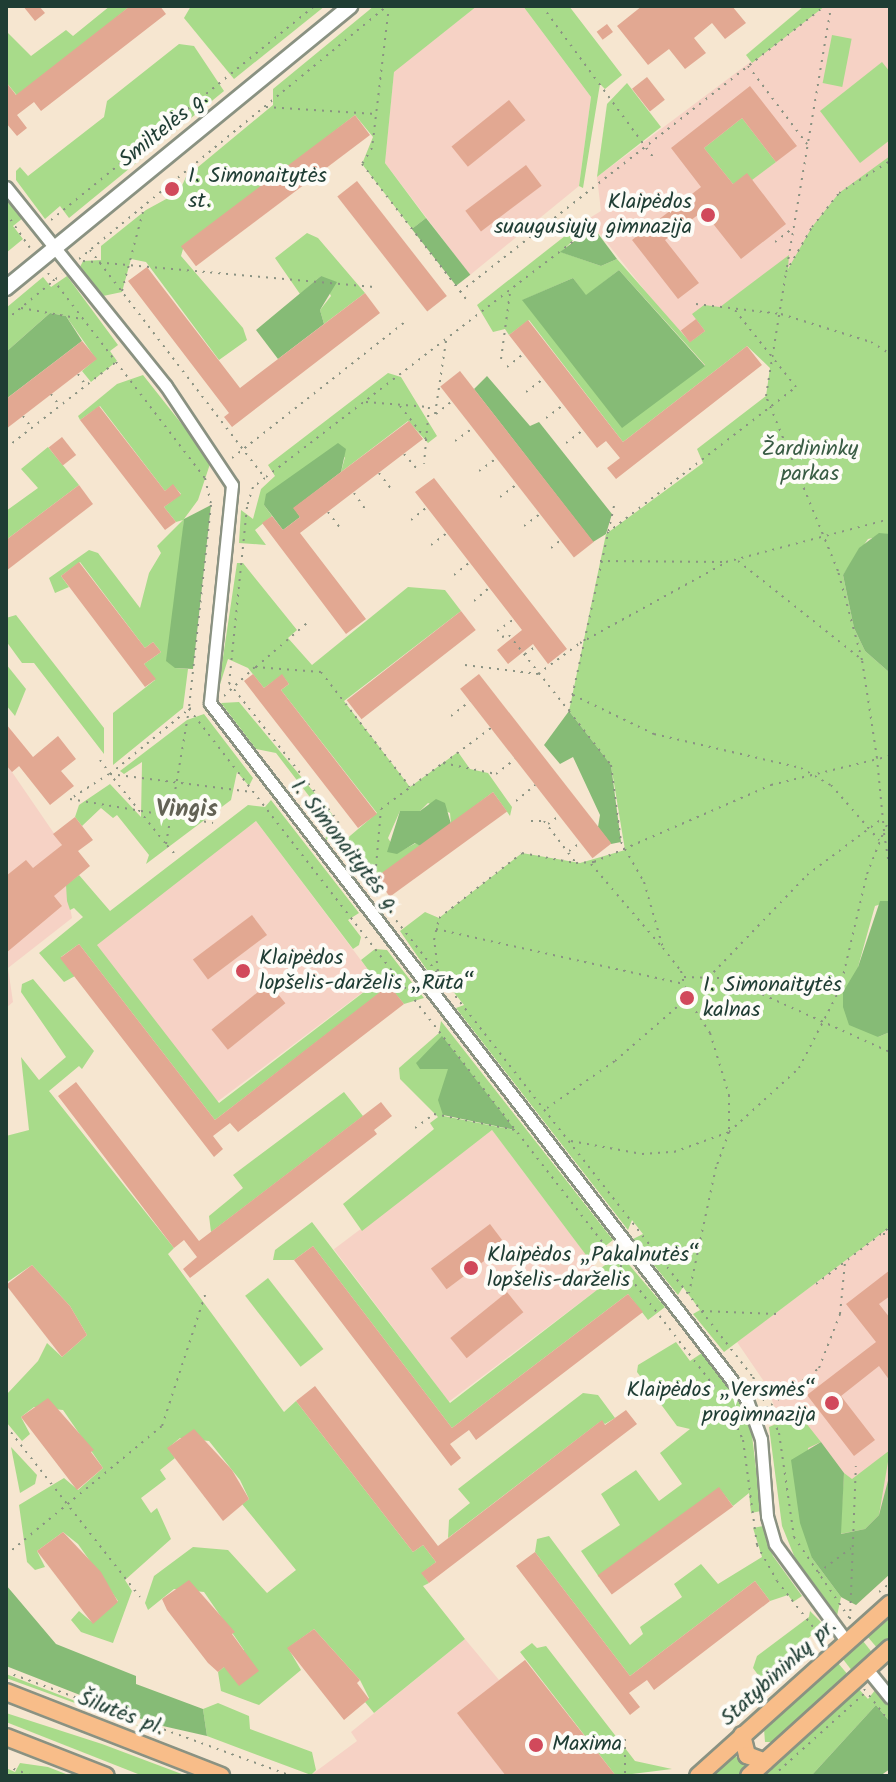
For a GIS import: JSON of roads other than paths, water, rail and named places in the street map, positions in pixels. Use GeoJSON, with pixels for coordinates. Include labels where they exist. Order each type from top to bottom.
{"type":"FeatureCollection","features":[{"type":"Feature","properties":{"kind":"main road","name":"Statybininkų pr."},"geometry":{"type":"LineString","coordinates":[[698,1776],[890,1604]]}},
{"type":"Feature","properties":{"kind":"main road"},"geometry":{"type":"LineString","coordinates":[[749,1776],[769,1769],[890,1648]]}},
{"type":"Feature","properties":{"kind":"main road","name":"Šilutės pl."},"geometry":{"type":"LineString","coordinates":[[6,1692],[221,1776]]}},
{"type":"Feature","properties":{"kind":"main road"},"geometry":{"type":"LineString","coordinates":[[742,1735],[747,1755],[769,1769]]}},
{"type":"Feature","properties":{"kind":"main road"},"geometry":{"type":"LineString","coordinates":[[6,1737],[106,1776]]}},
{"type":"Feature","properties":{"kind":"street","name":"Smiltelės g."},"geometry":{"type":"LineString","coordinates":[[6,288],[350,6]]}},
{"type":"Feature","properties":{"kind":"street"},"geometry":{"type":"LineString","coordinates":[[6,187],[55,247]]}},
{"type":"Feature","properties":{"kind":"street","name":"I. Simonaitytės g."},"geometry":{"type":"LineString","coordinates":[[55,247],[74,263],[222,466],[232,485],[232,515],[210,703],[747,1400],[761,1439],[767,1516],[775,1544],[847,1642]]}},
{"type":"Feature","properties":{"kind":"street"},"geometry":{"type":"LineString","coordinates":[[867,1669],[890,1697]]}},
{"type":"Feature","properties":{"kind":"place","name":"I. Simonaitytės st."},"geometry":{"type":"Point","coordinates":[172,189]}},
{"type":"Feature","properties":{"kind":"place","name":"Klaipėdos suaugusiųjų gimnazija"},"geometry":{"type":"Point","coordinates":[708,215]}},
{"type":"Feature","properties":{"kind":"place","name":"Klaipėdos lopšelis-darželis „Rūta“"},"geometry":{"type":"Point","coordinates":[243,971]}},
{"type":"Feature","properties":{"kind":"place","name":"I. Simonaitytės kalnas"},"geometry":{"type":"Point","coordinates":[687,998]}},
{"type":"Feature","properties":{"kind":"place","name":"Klaipėdos „Pakalnutės“ lopšelis-darželis"},"geometry":{"type":"Point","coordinates":[471,1268]}},
{"type":"Feature","properties":{"kind":"place","name":"Klaipėdos „Versmės“ progimnazija"},"geometry":{"type":"Point","coordinates":[832,1403]}},
{"type":"Feature","properties":{"kind":"place","name":"Maxima"},"geometry":{"type":"Point","coordinates":[536,1745]}},
{"type":"Feature","properties":{"kind":"district","name":"Vingis"},"geometry":{"type":"Point","coordinates":[187,810]}},
{"type":"Feature","properties":{"kind":"park label","name":"Žardininkų parkas"},"geometry":{"type":"Point","coordinates":[810,462]}}]}
